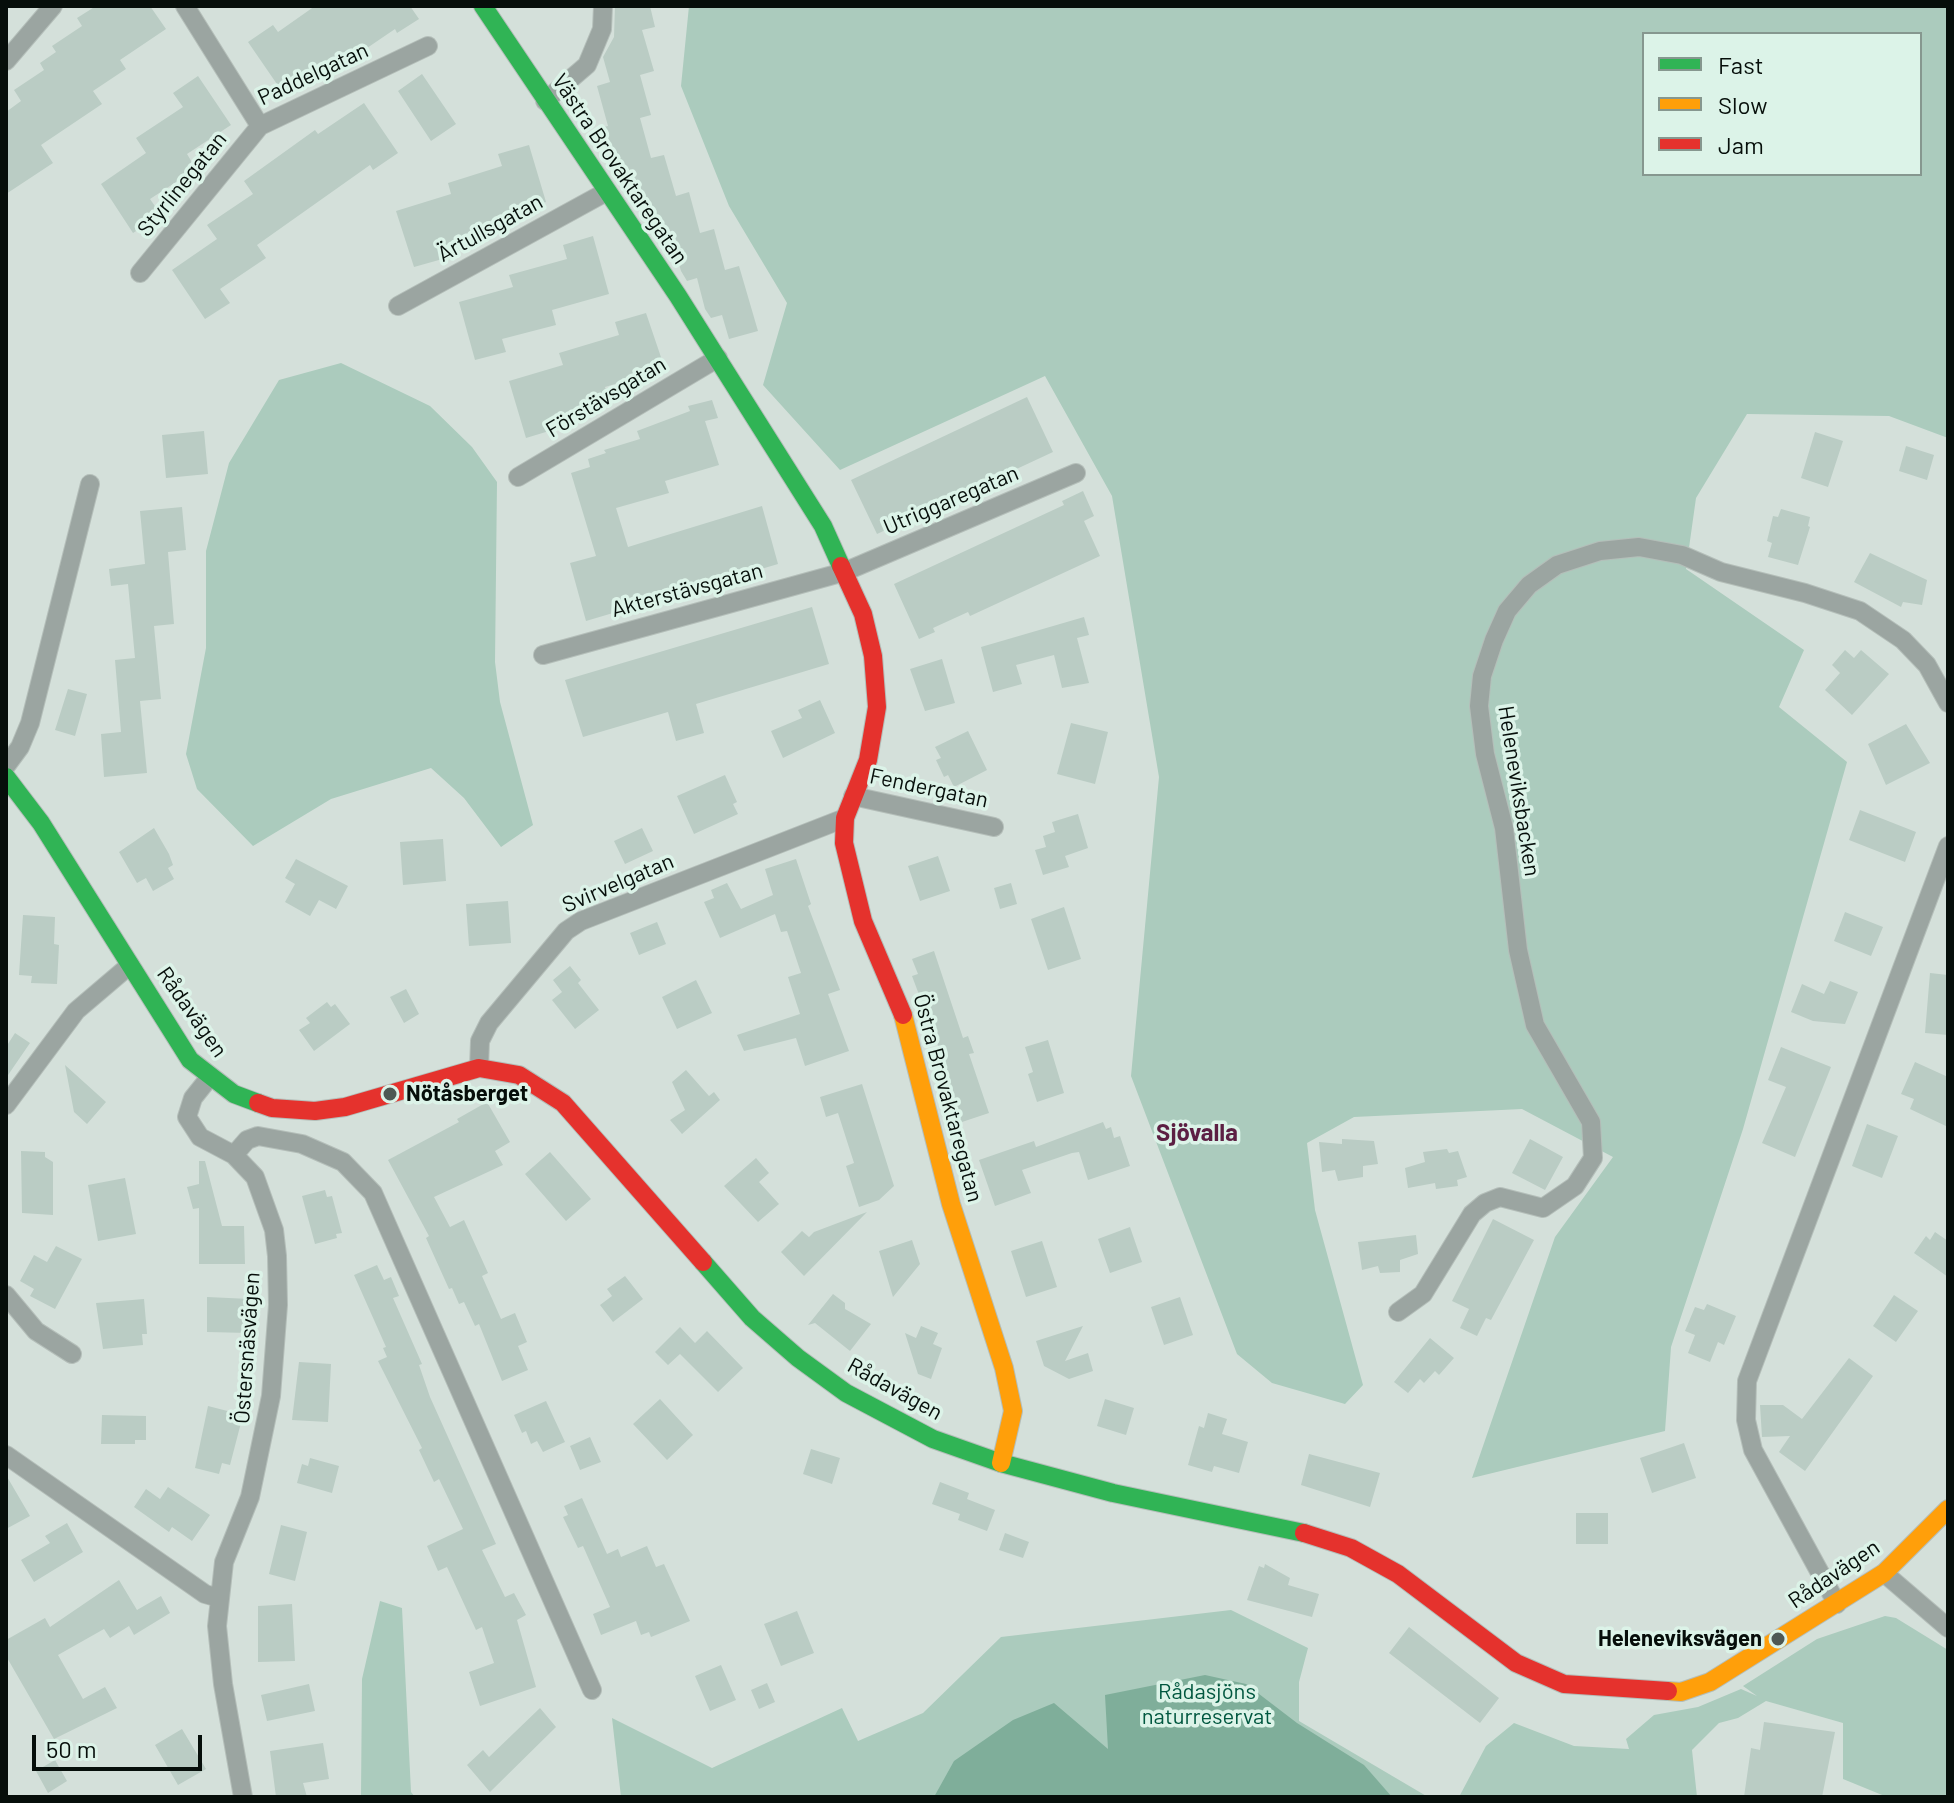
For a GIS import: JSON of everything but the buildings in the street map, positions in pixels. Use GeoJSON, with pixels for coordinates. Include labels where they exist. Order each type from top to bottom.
{"type":"FeatureCollection","features":[{"type":"Feature","properties":{"kind":"street"},"geometry":{"type":"LineString","coordinates":[[6,61],[53,6]]}},
{"type":"Feature","properties":{"kind":"street","name":"Paddelgatan"},"geometry":{"type":"LineString","coordinates":[[185,6],[260,126],[428,46]]}},
{"type":"Feature","properties":{"kind":"street","name":"Västra Brovaktaregatan"},"geometry":{"type":"LineString","coordinates":[[483,6],[718,358]]}},
{"type":"Feature","properties":{"kind":"street"},"geometry":{"type":"LineString","coordinates":[[545,101],[587,65],[602,29],[603,6]]}},
{"type":"Feature","properties":{"kind":"street","name":"Styrlinegatan"},"geometry":{"type":"LineString","coordinates":[[140,273],[260,126]]}},
{"type":"Feature","properties":{"kind":"street","name":"Ärtullsgatan"},"geometry":{"type":"LineString","coordinates":[[398,306],[606,192]]}},
{"type":"Feature","properties":{"kind":"street","name":"Förstävsgatan"},"geometry":{"type":"LineString","coordinates":[[518,477],[718,358]]}},
{"type":"Feature","properties":{"kind":"street","name":"Östra Brovaktaregatan"},"geometry":{"type":"LineString","coordinates":[[718,358],[823,526],[863,614],[873,656],[877,707],[868,760],[845,818],[844,843],[863,921],[899,1001],[951,1204],[1004,1368],[1013,1411],[1001,1463]]}},
{"type":"Feature","properties":{"kind":"street","name":"Utriggaregatan"},"geometry":{"type":"LineString","coordinates":[[844,572],[1076,473]]}},
{"type":"Feature","properties":{"kind":"street"},"geometry":{"type":"LineString","coordinates":[[6,766],[20,747],[30,723],[90,484]]}},
{"type":"Feature","properties":{"kind":"street","name":"Heleneviksbacken"},"geometry":{"type":"LineString","coordinates":[[1398,1312],[1423,1294],[1472,1214],[1485,1203],[1500,1197],[1543,1208],[1575,1186],[1593,1158],[1591,1122],[1535,1025],[1518,950],[1504,828],[1485,754],[1479,706],[1482,676],[1494,640],[1507,611],[1529,585],[1557,565],[1600,551],[1639,547],[1682,555],[1721,572],[1805,593],[1860,611],[1903,640],[1927,665],[1948,703]]}},
{"type":"Feature","properties":{"kind":"street","name":"Akterstävsgatan"},"geometry":{"type":"LineString","coordinates":[[543,655],[844,572]]}},
{"type":"Feature","properties":{"kind":"street","name":"Rådavägen"},"geometry":{"type":"LineString","coordinates":[[6,777],[41,823],[166,1026],[190,1060],[209,1078],[253,1103],[295,1112],[345,1107],[479,1068],[519,1075],[563,1103],[743,1309],[798,1358],[884,1415],[933,1439],[1001,1463],[1113,1493],[1277,1525],[1351,1548],[1398,1574],[1516,1663],[1564,1684],[1681,1692],[1695,1689],[1884,1573],[1948,1509]]}},
{"type":"Feature","properties":{"kind":"street","name":"Fendergatan"},"geometry":{"type":"LineString","coordinates":[[853,796],[994,827]]}},
{"type":"Feature","properties":{"kind":"street","name":"Svirvelgatan"},"geometry":{"type":"LineString","coordinates":[[479,1068],[480,1041],[489,1023],[566,931],[581,921],[845,818]]}},
{"type":"Feature","properties":{"kind":"street"},"geometry":{"type":"LineString","coordinates":[[1837,1604],[1753,1450],[1746,1420],[1747,1381],[1948,846]]}},
{"type":"Feature","properties":{"kind":"street"},"geometry":{"type":"LineString","coordinates":[[6,1105],[76,1011],[130,965]]}},
{"type":"Feature","properties":{"kind":"street"},"geometry":{"type":"LineString","coordinates":[[209,1078],[193,1098],[187,1117],[200,1137],[234,1155],[247,1140],[258,1136],[302,1144],[343,1162],[373,1193],[592,1690]]}},
{"type":"Feature","properties":{"kind":"street","name":"Östersnäsvägen"},"geometry":{"type":"LineString","coordinates":[[234,1155],[255,1177],[270,1218],[277,1256],[278,1305],[271,1396],[264,1439],[250,1497],[224,1562],[219,1598],[218,1649],[243,1797]]}},
{"type":"Feature","properties":{"kind":"street"},"geometry":{"type":"LineString","coordinates":[[6,1295],[36,1331],[72,1354]]}},
{"type":"Feature","properties":{"kind":"street"},"geometry":{"type":"LineString","coordinates":[[6,1455],[205,1594],[219,1598]]}},
{"type":"Feature","properties":{"kind":"street"},"geometry":{"type":"LineString","coordinates":[[1884,1573],[1948,1628]]}},
{"type":"Feature","properties":{"kind":"green space"},"geometry":{"type":"Polygon","coordinates":[[[689,6],[1948,6],[1948,438],[1889,416],[1747,414],[1696,498],[1686,569],[1804,650],[1779,707],[1847,762],[1743,1129],[1671,1347],[1665,1431],[1472,1478],[1555,1237],[1613,1157],[1522,1109],[1354,1117],[1307,1143],[1315,1210],[1363,1385],[1345,1404],[1272,1383],[1237,1354],[1131,1076],[1159,777],[1112,496],[1045,376],[840,470],[763,385],[787,303],[729,206],[681,86],[689,6]]]}},
{"type":"Feature","properties":{"kind":"green space"},"geometry":{"type":"Polygon","coordinates":[[[341,363],[430,406],[472,447],[497,482],[495,662],[500,702],[533,825],[501,847],[464,798],[431,768],[331,799],[253,846],[197,789],[186,754],[206,648],[206,551],[229,463],[279,380],[341,363]]]}},
{"type":"Feature","properties":{"kind":"green space"},"geometry":{"type":"Polygon","coordinates":[[[380,1601],[402,1608],[411,1792],[415,1797],[361,1795],[362,1679],[380,1601]]]}},
{"type":"Feature","properties":{"kind":"green space","name":"Rådasjöns naturreservat"},"geometry":{"type":"Polygon","coordinates":[[[1231,1610],[1308,1648],[1299,1682],[1299,1721],[1428,1797],[621,1797],[612,1718],[712,1768],[842,1708],[858,1741],[923,1713],[1001,1637],[1231,1610]]]}},
{"type":"Feature","properties":{"kind":"green space"},"geometry":{"type":"Polygon","coordinates":[[[1885,1616],[1896,1618],[1948,1650],[1948,1797],[1887,1797],[1843,1779],[1843,1723],[1766,1701],[1738,1718],[1719,1723],[1692,1750],[1697,1797],[1459,1797],[1486,1746],[1514,1723],[1574,1746],[1629,1749],[1626,1739],[1654,1715],[1698,1707],[1741,1689],[1757,1696],[1743,1686],[1817,1639],[1885,1616]]]}},
{"type":"Feature","properties":{"kind":"shaded area"},"geometry":{"type":"Polygon","coordinates":[[[1205,1675],[1246,1684],[1297,1723],[1364,1765],[1392,1797],[934,1797],[954,1761],[1013,1720],[1054,1703],[1108,1749],[1105,1695],[1205,1675]]]}},
{"type":"Feature","properties":{"kind":"traffic: fast"},"geometry":{"type":"LineString","coordinates":[[483,6],[678,296],[823,526],[841,566]]}},
{"type":"Feature","properties":{"kind":"traffic: fast"},"geometry":{"type":"LineString","coordinates":[[6,777],[41,823],[190,1060],[234,1094],[258,1103]]}},
{"type":"Feature","properties":{"kind":"traffic: fast"},"geometry":{"type":"LineString","coordinates":[[703,1262],[752,1318],[798,1358],[846,1393],[933,1439],[1001,1463],[1113,1493],[1304,1533]]}},
{"type":"Feature","properties":{"kind":"traffic: slow"},"geometry":{"type":"LineString","coordinates":[[903,1015],[951,1204],[1004,1368],[1013,1411],[1001,1463]]}},
{"type":"Feature","properties":{"kind":"traffic: slow"},"geometry":{"type":"LineString","coordinates":[[1668,1691],[1681,1692],[1710,1682],[1884,1573],[1948,1509]]}},
{"type":"Feature","properties":{"kind":"traffic: jam"},"geometry":{"type":"LineString","coordinates":[[841,566],[863,614],[873,656],[877,707],[868,760],[845,818],[844,843],[863,921],[903,1015]]}},
{"type":"Feature","properties":{"kind":"traffic: jam"},"geometry":{"type":"LineString","coordinates":[[258,1103],[272,1108],[315,1111],[345,1107],[479,1068],[519,1075],[563,1103],[703,1262]]}},
{"type":"Feature","properties":{"kind":"traffic: jam"},"geometry":{"type":"LineString","coordinates":[[1304,1533],[1351,1548],[1398,1574],[1516,1663],[1564,1684],[1668,1691]]}},
{"type":"Feature","properties":{"kind":"place","name":"Nötåsberget"},"geometry":{"type":"Point","coordinates":[390,1094]}},
{"type":"Feature","properties":{"kind":"place","name":"Heleneviksvägen"},"geometry":{"type":"Point","coordinates":[1778,1639]}},
{"type":"Feature","properties":{"kind":"district","name":"Sjövalla"},"geometry":{"type":"Point","coordinates":[1197,1133]}}]}
